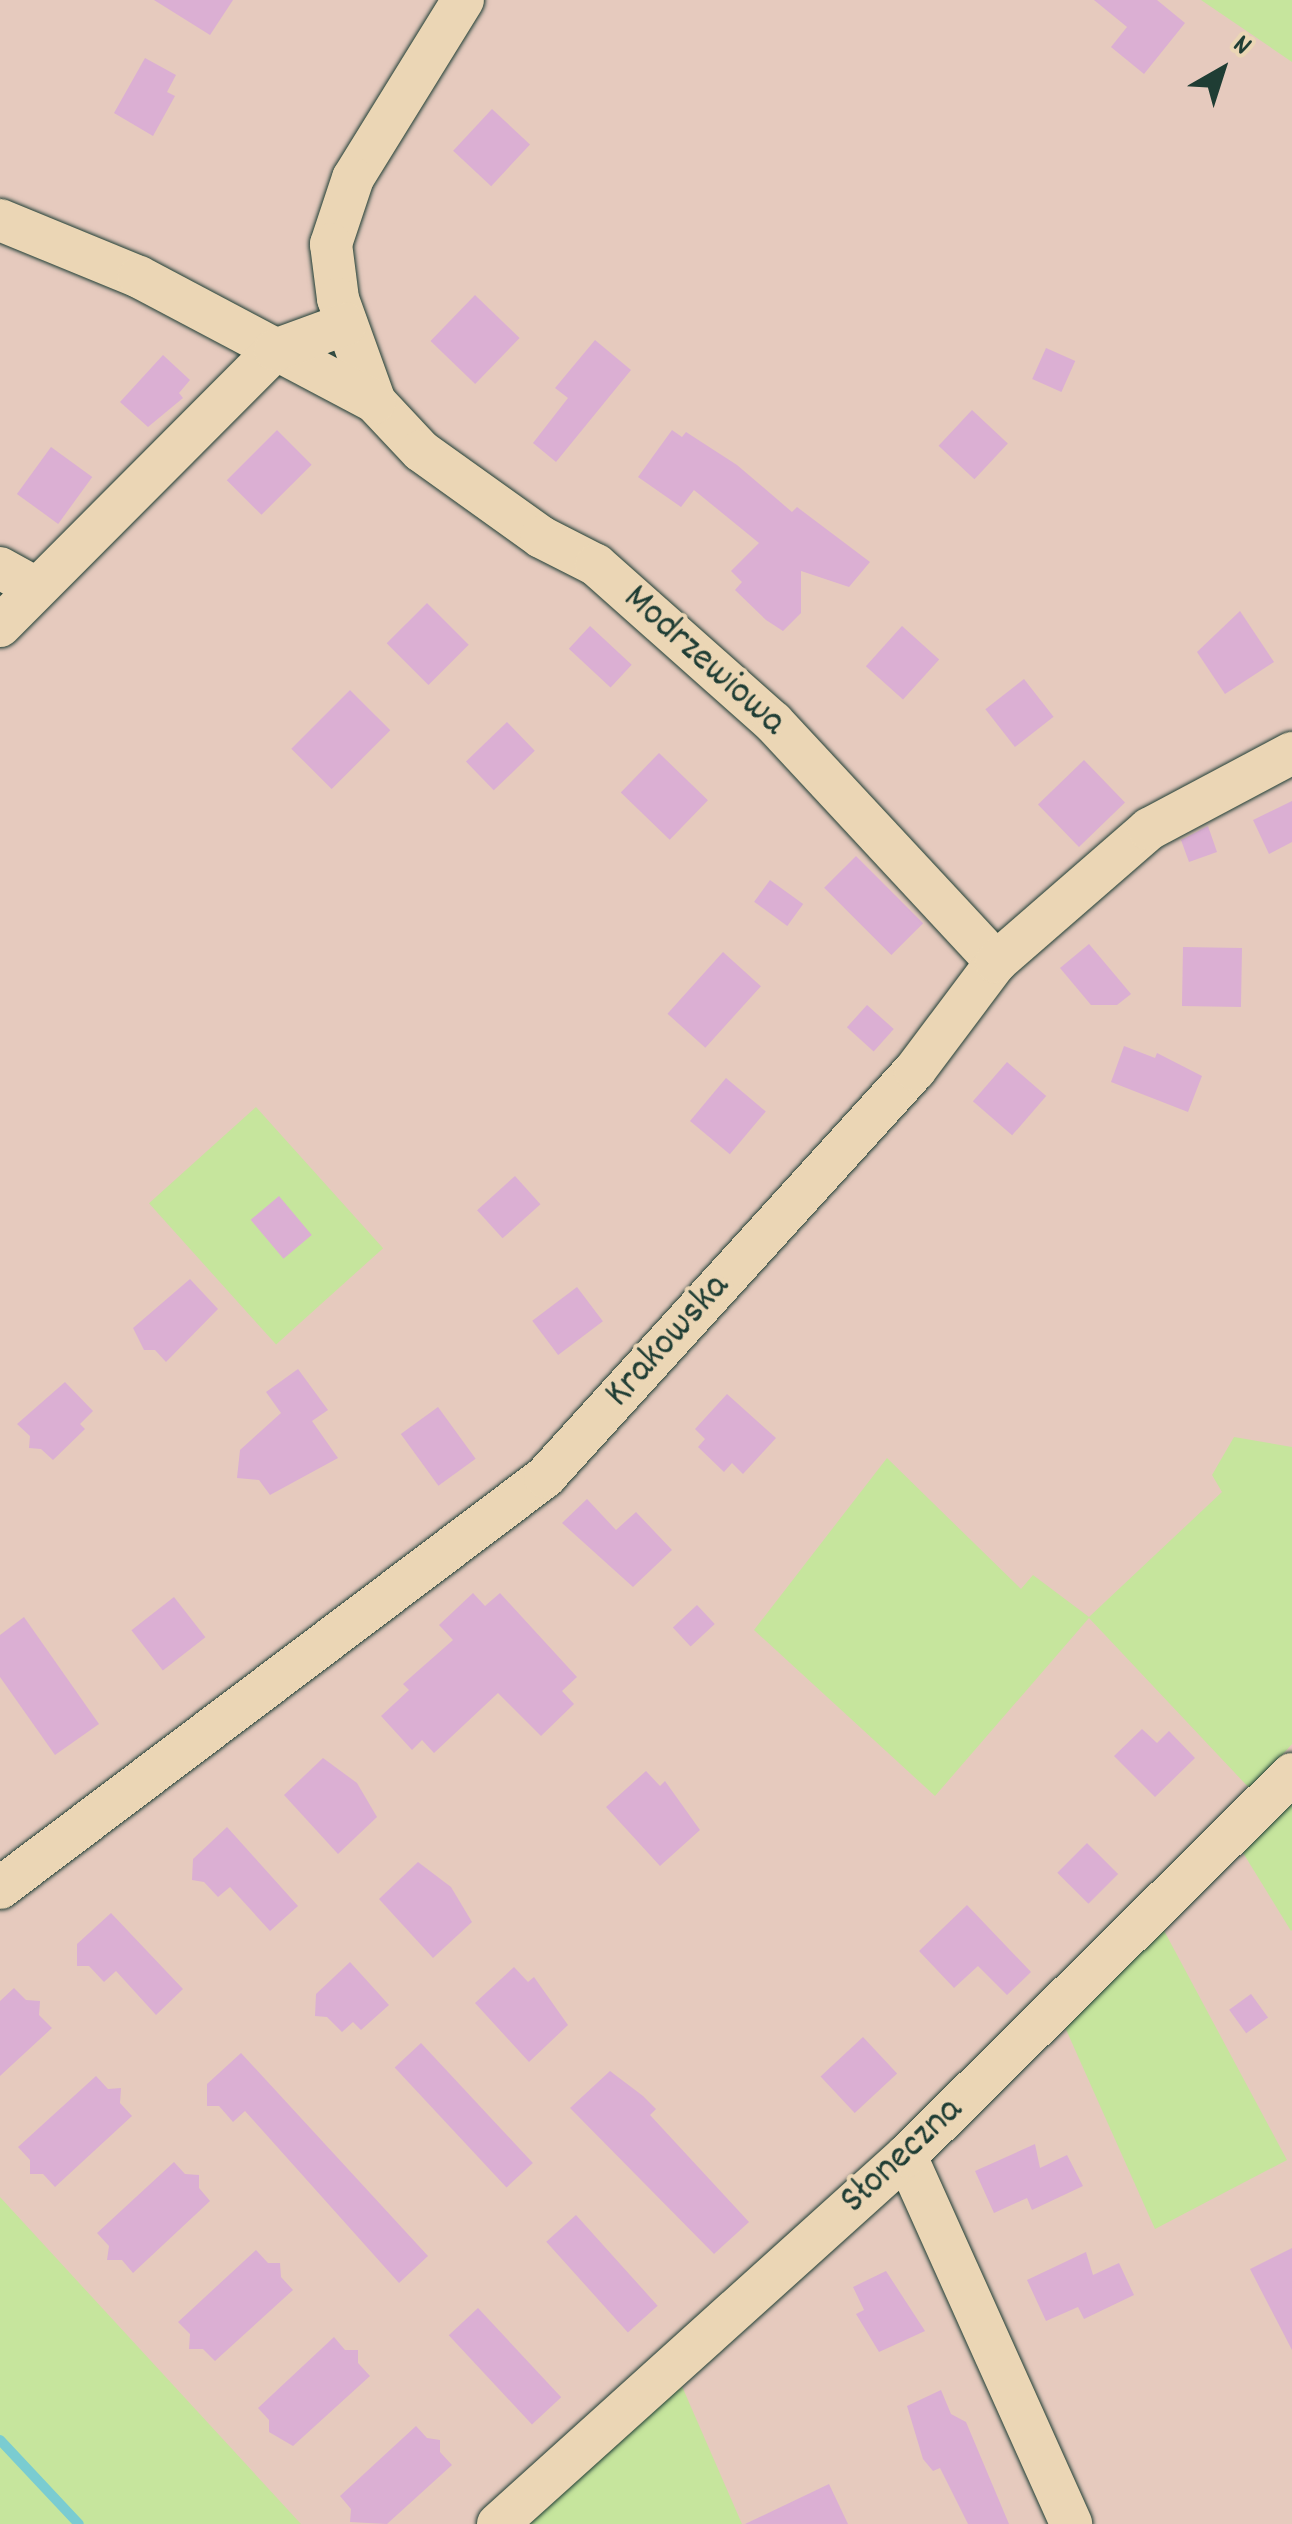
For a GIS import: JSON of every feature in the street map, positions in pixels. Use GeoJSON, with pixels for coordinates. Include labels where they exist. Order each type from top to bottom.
{"type":"FeatureCollection","features":[{"type":"Feature","properties":{"kind":"street","name":"Modrzewiowa"},"geometry":{"type":"LineString","coordinates":[[374,402],[346,324],[332,244],[353,178],[463,0]]}},
{"type":"Feature","properties":{"kind":"street","name":"Modrzewiowa"},"geometry":{"type":"LineString","coordinates":[[0,220],[139,277],[374,402],[422,451],[540,536],[596,564],[773,722],[996,962]]}},
{"type":"Feature","properties":{"kind":"street"},"geometry":{"type":"LineString","coordinates":[[0,626],[18,578],[275,350],[346,324]]}},
{"type":"Feature","properties":{"kind":"street","name":"Krakowska"},"geometry":{"type":"LineString","coordinates":[[0,1888],[545,1477],[914,1070],[996,962],[1149,830],[1292,754]]}},
{"type":"Feature","properties":{"kind":"street","name":"Słoneczna"},"geometry":{"type":"LineString","coordinates":[[498,2524],[906,2156],[1292,1774]]}},
{"type":"Feature","properties":{"kind":"street"},"geometry":{"type":"LineString","coordinates":[[906,2156],[1071,2524]]}},
{"type":"Feature","properties":{"kind":"green space"},"geometry":{"type":"Polygon","coordinates":[[[1201,0],[1292,0],[1292,62],[1201,0]]]}},
{"type":"Feature","properties":{"kind":"green space"},"geometry":{"type":"Polygon","coordinates":[[[256,1107],[383,1248],[276,1345],[149,1203],[256,1107]]]}},
{"type":"Feature","properties":{"kind":"green space"},"geometry":{"type":"Polygon","coordinates":[[[1234,1437],[1292,1447],[1292,1744],[1251,1790],[1089,1618],[935,1796],[754,1630],[887,1458],[1021,1589],[1033,1575],[1089,1617],[1222,1492],[1212,1475],[1234,1437]]]}},
{"type":"Feature","properties":{"kind":"green space"},"geometry":{"type":"Polygon","coordinates":[[[1292,1795],[1292,1930],[1291,1931],[1237,1843],[1292,1795]]]}},
{"type":"Feature","properties":{"kind":"green space"},"geometry":{"type":"Polygon","coordinates":[[[1161,1925],[1287,2160],[1155,2229],[1064,2025],[1161,1925]]]}},
{"type":"Feature","properties":{"kind":"green space"},"geometry":{"type":"Polygon","coordinates":[[[0,2197],[301,2524],[0,2524],[0,2197]]]}},
{"type":"Feature","properties":{"kind":"green space"},"geometry":{"type":"Polygon","coordinates":[[[681,2384],[742,2524],[525,2524],[681,2384]]]}},
{"type":"Feature","properties":{"kind":"building"},"geometry":{"type":"Polygon","coordinates":[[[154,0],[233,0],[210,35],[154,0]]]}},
{"type":"Feature","properties":{"kind":"building"},"geometry":{"type":"Polygon","coordinates":[[[1094,0],[1157,0],[1185,23],[1144,74],[1111,47],[1127,27],[1094,0]]]}},
{"type":"Feature","properties":{"kind":"building"},"geometry":{"type":"Polygon","coordinates":[[[145,58],[176,75],[167,92],[175,96],[153,136],[114,113],[145,58]]]}},
{"type":"Feature","properties":{"kind":"building"},"geometry":{"type":"Polygon","coordinates":[[[492,109],[530,144],[491,186],[453,151],[492,109]]]}},
{"type":"Feature","properties":{"kind":"building"},"geometry":{"type":"Polygon","coordinates":[[[475,295],[520,338],[475,384],[431,341],[475,295]]]}},
{"type":"Feature","properties":{"kind":"building"},"geometry":{"type":"Polygon","coordinates":[[[595,340],[631,370],[556,462],[533,443],[568,398],[555,388],[595,340]]]}},
{"type":"Feature","properties":{"kind":"building"},"geometry":{"type":"Polygon","coordinates":[[[1046,348],[1075,361],[1061,392],[1032,379],[1046,348]]]}},
{"type":"Feature","properties":{"kind":"building"},"geometry":{"type":"Polygon","coordinates":[[[163,355],[190,380],[179,393],[183,398],[148,427],[120,402],[163,355]]]}},
{"type":"Feature","properties":{"kind":"building"},"geometry":{"type":"Polygon","coordinates":[[[972,410],[1008,443],[974,479],[939,446],[972,410]]]}},
{"type":"Feature","properties":{"kind":"building"},"geometry":{"type":"Polygon","coordinates":[[[277,430],[312,465],[261,515],[227,480],[277,430]]]}},
{"type":"Feature","properties":{"kind":"building"},"geometry":{"type":"Polygon","coordinates":[[[672,430],[682,437],[686,432],[737,465],[792,512],[797,507],[870,562],[849,587],[801,571],[801,613],[783,631],[766,620],[735,590],[742,582],[731,571],[759,543],[694,490],[681,507],[638,477],[672,430]]]}},
{"type":"Feature","properties":{"kind":"building"},"geometry":{"type":"Polygon","coordinates":[[[51,447],[92,477],[58,524],[17,494],[51,447]]]}},
{"type":"Feature","properties":{"kind":"building"},"geometry":{"type":"Polygon","coordinates":[[[427,603],[469,645],[428,685],[387,643],[427,603]]]}},
{"type":"Feature","properties":{"kind":"building"},"geometry":{"type":"Polygon","coordinates":[[[1240,611],[1274,662],[1225,694],[1197,652],[1240,611]]]}},
{"type":"Feature","properties":{"kind":"building"},"geometry":{"type":"Polygon","coordinates":[[[590,626],[632,665],[611,688],[569,649],[590,626]]]}},
{"type":"Feature","properties":{"kind":"building"},"geometry":{"type":"Polygon","coordinates":[[[902,626],[939,659],[903,700],[866,666],[902,626]]]}},
{"type":"Feature","properties":{"kind":"building"},"geometry":{"type":"Polygon","coordinates":[[[1024,679],[1054,717],[1015,747],[985,709],[1024,679]]]}},
{"type":"Feature","properties":{"kind":"building"},"geometry":{"type":"Polygon","coordinates":[[[350,690],[390,730],[332,789],[291,749],[350,690]]]}},
{"type":"Feature","properties":{"kind":"building"},"geometry":{"type":"Polygon","coordinates":[[[507,722],[535,751],[494,790],[466,762],[507,722]]]}},
{"type":"Feature","properties":{"kind":"building"},"geometry":{"type":"Polygon","coordinates":[[[659,753],[708,800],[670,840],[621,793],[659,753]]]}},
{"type":"Feature","properties":{"kind":"building"},"geometry":{"type":"Polygon","coordinates":[[[1084,760],[1125,802],[1079,847],[1038,804],[1084,760]]]}},
{"type":"Feature","properties":{"kind":"building"},"geometry":{"type":"Polygon","coordinates":[[[1292,801],[1292,842],[1269,854],[1253,820],[1292,801]]]}},
{"type":"Feature","properties":{"kind":"building"},"geometry":{"type":"Polygon","coordinates":[[[1208,826],[1217,852],[1189,862],[1181,840],[1208,826]]]}},
{"type":"Feature","properties":{"kind":"building"},"geometry":{"type":"Polygon","coordinates":[[[856,856],[923,923],[891,955],[824,888],[856,856]]]}},
{"type":"Feature","properties":{"kind":"building"},"geometry":{"type":"Polygon","coordinates":[[[770,880],[803,904],[787,926],[754,902],[770,880]]]}},
{"type":"Feature","properties":{"kind":"building"},"geometry":{"type":"Polygon","coordinates":[[[1089,944],[1131,994],[1117,1005],[1091,1005],[1060,968],[1089,944]]]}},
{"type":"Feature","properties":{"kind":"building"},"geometry":{"type":"Polygon","coordinates":[[[1183,947],[1242,948],[1241,1007],[1182,1006],[1183,947]]]}},
{"type":"Feature","properties":{"kind":"building"},"geometry":{"type":"Polygon","coordinates":[[[723,952],[761,986],[705,1048],[667,1014],[723,952]]]}},
{"type":"Feature","properties":{"kind":"building"},"geometry":{"type":"Polygon","coordinates":[[[867,1005],[894,1029],[874,1051],[847,1027],[867,1005]]]}},
{"type":"Feature","properties":{"kind":"building"},"geometry":{"type":"Polygon","coordinates":[[[1124,1046],[1155,1058],[1157,1053],[1202,1076],[1188,1112],[1111,1082],[1124,1046]]]}},
{"type":"Feature","properties":{"kind":"building"},"geometry":{"type":"Polygon","coordinates":[[[1007,1062],[1046,1096],[1012,1135],[973,1101],[1007,1062]]]}},
{"type":"Feature","properties":{"kind":"building"},"geometry":{"type":"Polygon","coordinates":[[[726,1078],[766,1111],[730,1154],[690,1121],[726,1078]]]}},
{"type":"Feature","properties":{"kind":"building"},"geometry":{"type":"Polygon","coordinates":[[[515,1176],[540,1204],[503,1238],[477,1210],[515,1176]]]}},
{"type":"Feature","properties":{"kind":"building"},"geometry":{"type":"Polygon","coordinates":[[[279,1196],[312,1235],[283,1259],[251,1220],[279,1196]]]}},
{"type":"Feature","properties":{"kind":"building"},"geometry":{"type":"Polygon","coordinates":[[[190,1279],[218,1309],[166,1362],[155,1350],[144,1350],[133,1328],[190,1279]]]}},
{"type":"Feature","properties":{"kind":"building"},"geometry":{"type":"Polygon","coordinates":[[[577,1287],[603,1321],[558,1355],[532,1321],[577,1287]]]}},
{"type":"Feature","properties":{"kind":"building"},"geometry":{"type":"Polygon","coordinates":[[[298,1369],[328,1410],[312,1421],[338,1458],[270,1495],[259,1480],[237,1478],[240,1450],[281,1413],[266,1392],[298,1369]]]}},
{"type":"Feature","properties":{"kind":"building"},"geometry":{"type":"Polygon","coordinates":[[[65,1382],[93,1411],[80,1424],[85,1429],[53,1460],[41,1449],[29,1448],[30,1436],[17,1424],[65,1382]]]}},
{"type":"Feature","properties":{"kind":"building"},"geometry":{"type":"Polygon","coordinates":[[[727,1394],[776,1438],[743,1474],[732,1463],[724,1472],[698,1447],[705,1439],[695,1429],[727,1394]]]}},
{"type":"Feature","properties":{"kind":"building"},"geometry":{"type":"Polygon","coordinates":[[[438,1407],[476,1459],[438,1486],[401,1434],[438,1407]]]}},
{"type":"Feature","properties":{"kind":"building"},"geometry":{"type":"Polygon","coordinates":[[[587,1499],[616,1530],[636,1512],[672,1550],[633,1587],[562,1523],[587,1499]]]}},
{"type":"Feature","properties":{"kind":"building"},"geometry":{"type":"Polygon","coordinates":[[[473,1593],[485,1606],[500,1593],[577,1677],[562,1691],[574,1704],[541,1736],[498,1693],[434,1753],[422,1740],[412,1750],[381,1716],[409,1690],[403,1684],[453,1640],[439,1625],[473,1593]]]}},
{"type":"Feature","properties":{"kind":"building"},"geometry":{"type":"Polygon","coordinates":[[[174,1597],[205,1637],[163,1670],[131,1630],[174,1597]]]}},
{"type":"Feature","properties":{"kind":"building"},"geometry":{"type":"Polygon","coordinates":[[[697,1605],[715,1624],[691,1647],[673,1628],[697,1605]]]}},
{"type":"Feature","properties":{"kind":"building"},"geometry":{"type":"Polygon","coordinates":[[[24,1617],[99,1724],[55,1755],[0,1677],[0,1635],[24,1617]]]}},
{"type":"Feature","properties":{"kind":"building"},"geometry":{"type":"Polygon","coordinates":[[[1142,1729],[1157,1743],[1169,1731],[1195,1758],[1155,1797],[1114,1756],[1142,1729]]]}},
{"type":"Feature","properties":{"kind":"building"},"geometry":{"type":"Polygon","coordinates":[[[323,1758],[357,1783],[377,1817],[338,1854],[284,1795],[323,1758]]]}},
{"type":"Feature","properties":{"kind":"building"},"geometry":{"type":"Polygon","coordinates":[[[646,1771],[660,1786],[665,1781],[700,1830],[660,1866],[606,1807],[646,1771]]]}},
{"type":"Feature","properties":{"kind":"building"},"geometry":{"type":"Polygon","coordinates":[[[227,1827],[298,1906],[270,1931],[230,1887],[218,1897],[204,1882],[192,1880],[193,1859],[227,1827]]]}},
{"type":"Feature","properties":{"kind":"building"},"geometry":{"type":"Polygon","coordinates":[[[1087,1843],[1118,1874],[1088,1904],[1057,1873],[1087,1843]]]}},
{"type":"Feature","properties":{"kind":"building"},"geometry":{"type":"Polygon","coordinates":[[[418,1862],[451,1887],[472,1922],[433,1958],[379,1899],[418,1862]]]}},
{"type":"Feature","properties":{"kind":"building"},"geometry":{"type":"Polygon","coordinates":[[[967,1905],[1031,1972],[1007,1995],[978,1966],[954,1988],[919,1951],[967,1905]]]}},
{"type":"Feature","properties":{"kind":"building"},"geometry":{"type":"Polygon","coordinates":[[[111,1913],[183,1989],[156,2015],[116,1971],[104,1982],[89,1966],[77,1966],[77,1944],[111,1913]]]}},
{"type":"Feature","properties":{"kind":"building"},"geometry":{"type":"Polygon","coordinates":[[[350,1962],[389,2005],[361,2030],[353,2022],[342,2032],[327,2017],[315,2016],[316,1994],[350,1962]]]}},
{"type":"Feature","properties":{"kind":"building"},"geometry":{"type":"Polygon","coordinates":[[[514,1967],[528,1982],[534,1977],[568,2025],[529,2062],[475,2003],[514,1967]]]}},
{"type":"Feature","properties":{"kind":"building"},"geometry":{"type":"Polygon","coordinates":[[[14,1988],[26,2000],[40,2001],[39,2015],[52,2028],[0,2076],[0,2001],[14,1988]]]}},
{"type":"Feature","properties":{"kind":"building"},"geometry":{"type":"Polygon","coordinates":[[[1251,1994],[1268,2017],[1246,2033],[1229,2010],[1251,1994]]]}},
{"type":"Feature","properties":{"kind":"building"},"geometry":{"type":"Polygon","coordinates":[[[863,2037],[897,2074],[855,2113],[821,2077],[863,2037]]]}},
{"type":"Feature","properties":{"kind":"building"},"geometry":{"type":"Polygon","coordinates":[[[421,2043],[533,2163],[507,2187],[395,2068],[421,2043]]]}},
{"type":"Feature","properties":{"kind":"building"},"geometry":{"type":"Polygon","coordinates":[[[241,2053],[428,2256],[399,2283],[245,2111],[233,2122],[219,2106],[207,2106],[207,2084],[241,2053]]]}},
{"type":"Feature","properties":{"kind":"building"},"geometry":{"type":"Polygon","coordinates":[[[610,2071],[656,2109],[650,2115],[749,2222],[714,2254],[570,2108],[610,2071]]]}},
{"type":"Feature","properties":{"kind":"building"},"geometry":{"type":"Polygon","coordinates":[[[96,2076],[108,2089],[121,2088],[120,2103],[132,2116],[55,2187],[43,2174],[30,2174],[30,2160],[18,2147],[96,2076]]]}},
{"type":"Feature","properties":{"kind":"building"},"geometry":{"type":"Polygon","coordinates":[[[1035,2144],[1040,2168],[1067,2155],[1083,2186],[1032,2210],[1027,2198],[994,2213],[975,2171],[1035,2144]]]}},
{"type":"Feature","properties":{"kind":"building"},"geometry":{"type":"Polygon","coordinates":[[[174,2162],[185,2174],[199,2175],[199,2188],[210,2201],[133,2273],[122,2260],[107,2260],[109,2246],[97,2233],[174,2162]]]}},
{"type":"Feature","properties":{"kind":"building"},"geometry":{"type":"Polygon","coordinates":[[[576,2215],[658,2306],[628,2332],[546,2242],[576,2215]]]}},
{"type":"Feature","properties":{"kind":"building"},"geometry":{"type":"Polygon","coordinates":[[[1292,2248],[1292,2350],[1250,2269],[1292,2248]]]}},
{"type":"Feature","properties":{"kind":"building"},"geometry":{"type":"Polygon","coordinates":[[[256,2250],[268,2263],[280,2263],[281,2277],[293,2290],[215,2361],[203,2349],[189,2349],[190,2334],[178,2322],[256,2250]]]}},
{"type":"Feature","properties":{"kind":"building"},"geometry":{"type":"Polygon","coordinates":[[[1086,2252],[1093,2275],[1119,2263],[1134,2295],[1084,2319],[1078,2307],[1046,2321],[1027,2280],[1086,2252]]]}},
{"type":"Feature","properties":{"kind":"building"},"geometry":{"type":"Polygon","coordinates":[[[886,2271],[925,2331],[879,2352],[856,2314],[864,2310],[853,2287],[886,2271]]]}},
{"type":"Feature","properties":{"kind":"building"},"geometry":{"type":"Polygon","coordinates":[[[478,2308],[561,2397],[532,2425],[449,2335],[478,2308]]]}},
{"type":"Feature","properties":{"kind":"building"},"geometry":{"type":"Polygon","coordinates":[[[334,2337],[345,2350],[358,2350],[358,2363],[370,2376],[293,2446],[269,2432],[269,2420],[258,2408],[334,2337]]]}},
{"type":"Feature","properties":{"kind":"building"},"geometry":{"type":"Polygon","coordinates":[[[941,2390],[951,2414],[966,2422],[1009,2524],[968,2524],[940,2468],[933,2471],[923,2459],[907,2406],[941,2390]]]}},
{"type":"Feature","properties":{"kind":"building"},"geometry":{"type":"Polygon","coordinates":[[[416,2426],[427,2438],[440,2440],[440,2452],[452,2465],[387,2524],[350,2522],[351,2509],[340,2496],[416,2426]]]}},
{"type":"Feature","properties":{"kind":"building"},"geometry":{"type":"Polygon","coordinates":[[[829,2484],[848,2524],[745,2524],[829,2484]]]}},
{"type":"Feature","properties":{"kind":"waterway"},"geometry":{"type":"LineString","coordinates":[[0,2440],[79,2524]]}}]}
